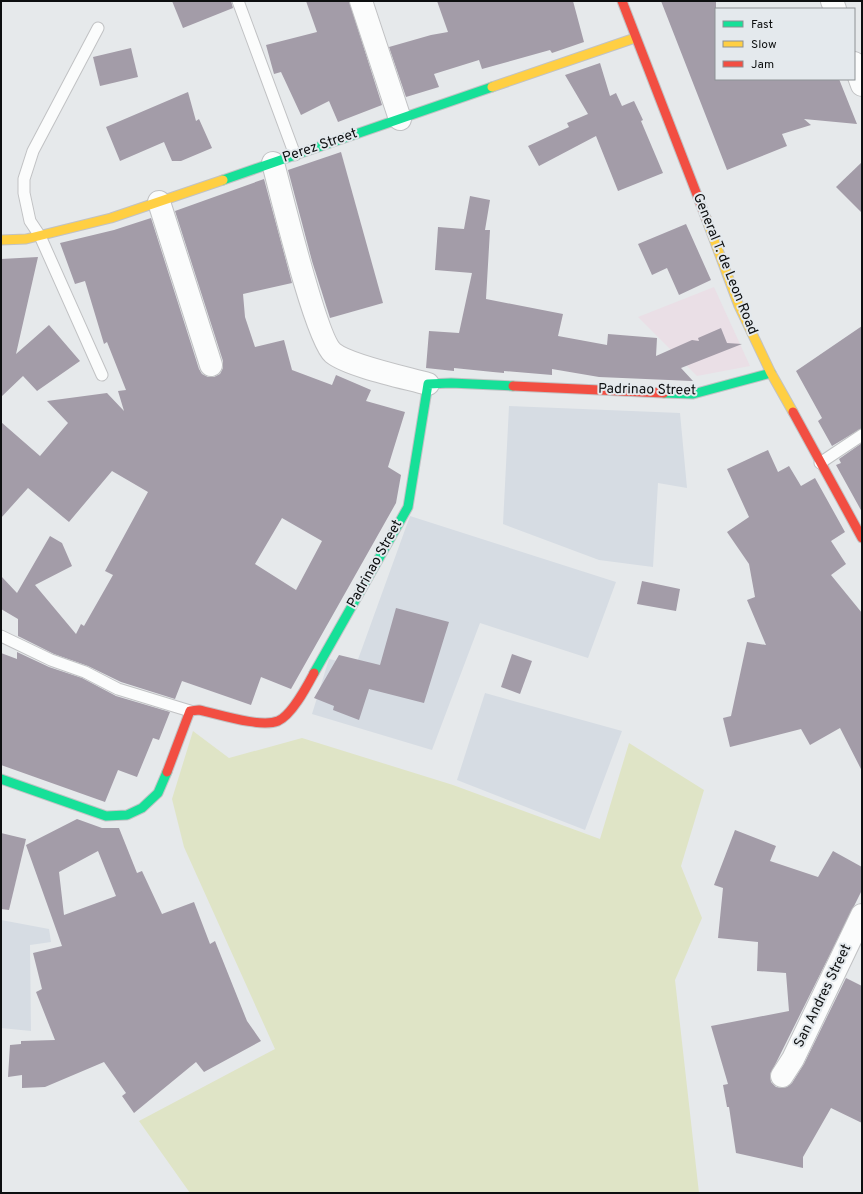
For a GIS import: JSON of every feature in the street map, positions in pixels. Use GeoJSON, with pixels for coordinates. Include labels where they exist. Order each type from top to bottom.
{"type":"FeatureCollection","features":[{"type":"Feature","properties":{"kind":"street"},"geometry":{"type":"LineString","coordinates":[[361,1],[400,119]]}},
{"type":"Feature","properties":{"kind":"street","name":"General T. de Leon Road"},"geometry":{"type":"LineString","coordinates":[[622,1],[635,38],[710,227],[739,306],[771,373],[862,538]]}},
{"type":"Feature","properties":{"kind":"street","name":"Perez Street"},"geometry":{"type":"LineString","coordinates":[[1,240],[26,239],[111,218],[635,38]]}},
{"type":"Feature","properties":{"kind":"street"},"geometry":{"type":"LineString","coordinates":[[855,66],[862,85]]}},
{"type":"Feature","properties":{"kind":"street"},"geometry":{"type":"LineString","coordinates":[[273,163],[314,311],[324,338],[333,353],[355,364],[428,384]]}},
{"type":"Feature","properties":{"kind":"street"},"geometry":{"type":"LineString","coordinates":[[159,202],[211,365]]}},
{"type":"Feature","properties":{"kind":"street","name":"Padrinao Street"},"geometry":{"type":"LineString","coordinates":[[190,711],[198,710],[256,723],[278,721],[297,703],[408,507],[428,384],[451,383],[693,394],[771,373]]}},
{"type":"Feature","properties":{"kind":"street"},"geometry":{"type":"LineString","coordinates":[[1,779],[106,816],[127,816],[142,808],[158,793],[180,744],[190,711]]}},
{"type":"Feature","properties":{"kind":"street","name":"San Andres Street"},"geometry":{"type":"LineString","coordinates":[[782,1076],[793,1059],[862,915]]}},
{"type":"Feature","properties":{"kind":"lane"},"geometry":{"type":"LineString","coordinates":[[238,1],[295,155]]}},
{"type":"Feature","properties":{"kind":"lane"},"geometry":{"type":"LineString","coordinates":[[98,28],[32,151],[24,179],[24,193],[30,221],[40,236],[102,374]]}},
{"type":"Feature","properties":{"kind":"lane"},"geometry":{"type":"LineString","coordinates":[[820,463],[862,435]]}},
{"type":"Feature","properties":{"kind":"lane"},"geometry":{"type":"LineString","coordinates":[[1,636],[51,660],[85,672],[118,689],[190,711]]}},
{"type":"Feature","properties":{"kind":"shaded area"},"geometry":{"type":"Polygon","coordinates":[[[714,287],[750,366],[697,376],[638,317],[714,287]]]}},
{"type":"Feature","properties":{"kind":"shaded area"},"geometry":{"type":"Polygon","coordinates":[[[509,406],[680,413],[687,488],[658,483],[653,567],[599,560],[503,524],[509,406]]]}},
{"type":"Feature","properties":{"kind":"shaded area"},"geometry":{"type":"Polygon","coordinates":[[[410,516],[616,582],[588,658],[480,623],[432,750],[312,714],[329,659],[356,665],[410,516]]]}},
{"type":"Feature","properties":{"kind":"shaded area"},"geometry":{"type":"Polygon","coordinates":[[[485,693],[622,731],[585,830],[457,780],[485,693]]]}},
{"type":"Feature","properties":{"kind":"shaded area"},"geometry":{"type":"Polygon","coordinates":[[[1,920],[49,929],[51,942],[30,945],[31,1031],[1,1028],[1,920]]]}},
{"type":"Feature","properties":{"kind":"green space"},"geometry":{"type":"Polygon","coordinates":[[[193,731],[229,758],[302,738],[453,785],[600,839],[629,743],[704,790],[681,866],[702,918],[675,980],[699,1193],[190,1193],[139,1121],[275,1049],[184,847],[172,799],[193,731]]]}},
{"type":"Feature","properties":{"kind":"building"},"geometry":{"type":"Polygon","coordinates":[[[172,1],[231,1],[233,8],[183,28],[172,1]]]}},
{"type":"Feature","properties":{"kind":"building"},"geometry":{"type":"Polygon","coordinates":[[[306,1],[349,1],[382,105],[338,122],[329,101],[301,115],[281,72],[274,74],[266,45],[317,32],[306,1]]]}},
{"type":"Feature","properties":{"kind":"building"},"geometry":{"type":"Polygon","coordinates":[[[437,1],[573,1],[584,42],[552,53],[550,50],[482,69],[479,60],[434,74],[439,87],[406,97],[389,47],[431,35],[448,32],[437,1]]]}},
{"type":"Feature","properties":{"kind":"building"},"geometry":{"type":"Polygon","coordinates":[[[661,1],[716,1],[715,80],[839,80],[857,124],[804,119],[811,125],[782,134],[787,146],[727,170],[661,1]]]}},
{"type":"Feature","properties":{"kind":"building"},"geometry":{"type":"Polygon","coordinates":[[[131,48],[138,77],[100,86],[93,57],[131,48]]]}},
{"type":"Feature","properties":{"kind":"building"},"geometry":{"type":"Polygon","coordinates":[[[600,63],[610,96],[616,93],[622,106],[634,101],[643,120],[641,121],[663,173],[618,191],[596,136],[539,166],[528,146],[569,127],[567,123],[588,114],[565,75],[600,63]]]}},
{"type":"Feature","properties":{"kind":"building"},"geometry":{"type":"Polygon","coordinates":[[[188,92],[196,121],[199,119],[212,148],[181,161],[172,161],[164,142],[120,161],[106,127],[188,92]]]}},
{"type":"Feature","properties":{"kind":"building"},"geometry":{"type":"Polygon","coordinates":[[[341,152],[383,303],[330,318],[312,261],[288,170],[341,152]]]}},
{"type":"Feature","properties":{"kind":"building"},"geometry":{"type":"Polygon","coordinates":[[[862,162],[862,213],[836,187],[862,162]]]}},
{"type":"Feature","properties":{"kind":"building"},"geometry":{"type":"Polygon","coordinates":[[[264,179],[292,283],[243,294],[245,317],[255,347],[284,340],[292,370],[332,385],[336,375],[371,390],[366,401],[405,412],[388,467],[401,475],[396,503],[291,689],[261,677],[251,705],[182,681],[175,699],[121,682],[88,666],[54,654],[18,636],[18,619],[1,609],[1,576],[17,593],[50,536],[62,543],[72,566],[35,585],[76,634],[81,624],[84,626],[113,575],[105,571],[148,492],[112,471],[69,522],[28,488],[1,518],[1,422],[40,456],[68,423],[47,401],[107,393],[124,411],[118,391],[126,390],[107,342],[104,344],[85,281],[75,284],[60,243],[114,230],[151,218],[199,369],[202,374],[208,377],[214,377],[220,374],[223,368],[223,361],[175,211],[264,179]],[[282,518],[255,564],[296,590],[322,541],[282,518]]]}},
{"type":"Feature","properties":{"kind":"building"},"geometry":{"type":"Polygon","coordinates":[[[470,196],[490,200],[485,230],[490,230],[486,299],[563,314],[558,336],[607,345],[608,334],[657,338],[656,356],[692,340],[699,341],[698,338],[721,328],[727,343],[742,344],[681,368],[693,381],[599,377],[552,369],[552,375],[504,371],[504,373],[454,368],[454,371],[426,368],[429,331],[459,333],[472,273],[435,270],[438,227],[464,229],[470,196]]]}},
{"type":"Feature","properties":{"kind":"building"},"geometry":{"type":"Polygon","coordinates":[[[686,224],[711,280],[679,295],[667,268],[652,275],[638,244],[686,224]]]}},
{"type":"Feature","properties":{"kind":"building"},"geometry":{"type":"Polygon","coordinates":[[[38,257],[16,354],[49,325],[80,361],[37,391],[23,376],[1,397],[1,259],[38,257]]]}},
{"type":"Feature","properties":{"kind":"building"},"geometry":{"type":"Polygon","coordinates":[[[862,326],[862,428],[832,446],[818,421],[822,418],[796,371],[862,326]]]}},
{"type":"Feature","properties":{"kind":"building"},"geometry":{"type":"Polygon","coordinates":[[[862,443],[862,512],[836,465],[841,463],[839,459],[862,443]]]}},
{"type":"Feature","properties":{"kind":"building"},"geometry":{"type":"Polygon","coordinates":[[[768,450],[778,472],[789,466],[801,486],[815,478],[845,532],[831,541],[846,564],[831,575],[862,613],[862,771],[840,728],[810,745],[801,729],[730,747],[723,718],[731,716],[747,642],[766,645],[747,600],[755,597],[749,564],[727,532],[749,517],[727,469],[768,450]]]}},
{"type":"Feature","properties":{"kind":"building"},"geometry":{"type":"Polygon","coordinates":[[[642,581],[680,589],[676,611],[637,604],[642,581]]]}},
{"type":"Feature","properties":{"kind":"building"},"geometry":{"type":"Polygon","coordinates":[[[396,608],[449,622],[424,703],[369,689],[359,720],[333,710],[334,706],[314,698],[339,655],[380,665],[396,608]]]}},
{"type":"Feature","properties":{"kind":"building"},"geometry":{"type":"Polygon","coordinates":[[[17,652],[49,667],[82,678],[116,696],[170,712],[159,740],[153,738],[137,777],[118,770],[105,802],[1,765],[1,653],[17,659],[17,652]]]}},
{"type":"Feature","properties":{"kind":"building"},"geometry":{"type":"Polygon","coordinates":[[[512,654],[532,661],[520,694],[501,687],[512,654]]]}},
{"type":"Feature","properties":{"kind":"building"},"geometry":{"type":"Polygon","coordinates":[[[77,819],[102,828],[119,828],[137,873],[142,871],[162,914],[194,902],[210,944],[215,941],[247,1021],[261,1041],[204,1072],[196,1062],[134,1113],[122,1096],[126,1093],[104,1062],[45,1087],[22,1088],[22,1075],[8,1077],[10,1045],[21,1044],[21,1041],[55,1040],[36,992],[42,989],[33,953],[62,946],[26,845],[77,819]],[[98,851],[59,872],[64,915],[116,896],[98,851]]]}},
{"type":"Feature","properties":{"kind":"building"},"geometry":{"type":"Polygon","coordinates":[[[735,830],[776,846],[770,861],[818,877],[833,851],[862,867],[862,890],[770,1075],[771,1082],[776,1087],[787,1087],[792,1083],[804,1064],[846,978],[862,986],[862,1123],[831,1108],[803,1157],[803,1168],[736,1153],[729,1107],[727,1107],[723,1085],[728,1084],[711,1026],[789,1011],[786,973],[757,971],[758,942],[718,938],[723,888],[714,885],[735,830]]]}},
{"type":"Feature","properties":{"kind":"building"},"geometry":{"type":"Polygon","coordinates":[[[1,833],[26,839],[9,910],[1,909],[1,833]]]}},
{"type":"Feature","properties":{"kind":"traffic: fast"},"geometry":{"type":"LineString","coordinates":[[223,180],[492,87]]}},
{"type":"Feature","properties":{"kind":"traffic: fast"},"geometry":{"type":"LineString","coordinates":[[664,393],[693,394],[771,373]]}},
{"type":"Feature","properties":{"kind":"traffic: fast"},"geometry":{"type":"LineString","coordinates":[[314,673],[408,507],[428,384],[451,383],[513,386]]}},
{"type":"Feature","properties":{"kind":"traffic: fast"},"geometry":{"type":"LineString","coordinates":[[1,779],[106,816],[127,815],[142,808],[158,793],[167,772]]}},
{"type":"Feature","properties":{"kind":"traffic: slow"},"geometry":{"type":"LineString","coordinates":[[492,87],[635,38]]}},
{"type":"Feature","properties":{"kind":"traffic: slow"},"geometry":{"type":"LineString","coordinates":[[1,240],[26,239],[111,218],[223,180]]}},
{"type":"Feature","properties":{"kind":"traffic: slow"},"geometry":{"type":"LineString","coordinates":[[706,218],[739,306],[771,373],[793,412]]}},
{"type":"Feature","properties":{"kind":"traffic: jam"},"geometry":{"type":"LineString","coordinates":[[622,1],[706,218]]}},
{"type":"Feature","properties":{"kind":"traffic: jam"},"geometry":{"type":"LineString","coordinates":[[513,386],[664,393]]}},
{"type":"Feature","properties":{"kind":"traffic: jam"},"geometry":{"type":"LineString","coordinates":[[793,412],[862,538]]}},
{"type":"Feature","properties":{"kind":"traffic: jam"},"geometry":{"type":"LineString","coordinates":[[167,772],[190,711],[199,710],[250,722],[270,723],[278,721],[289,713],[294,707],[314,673]]}}]}
